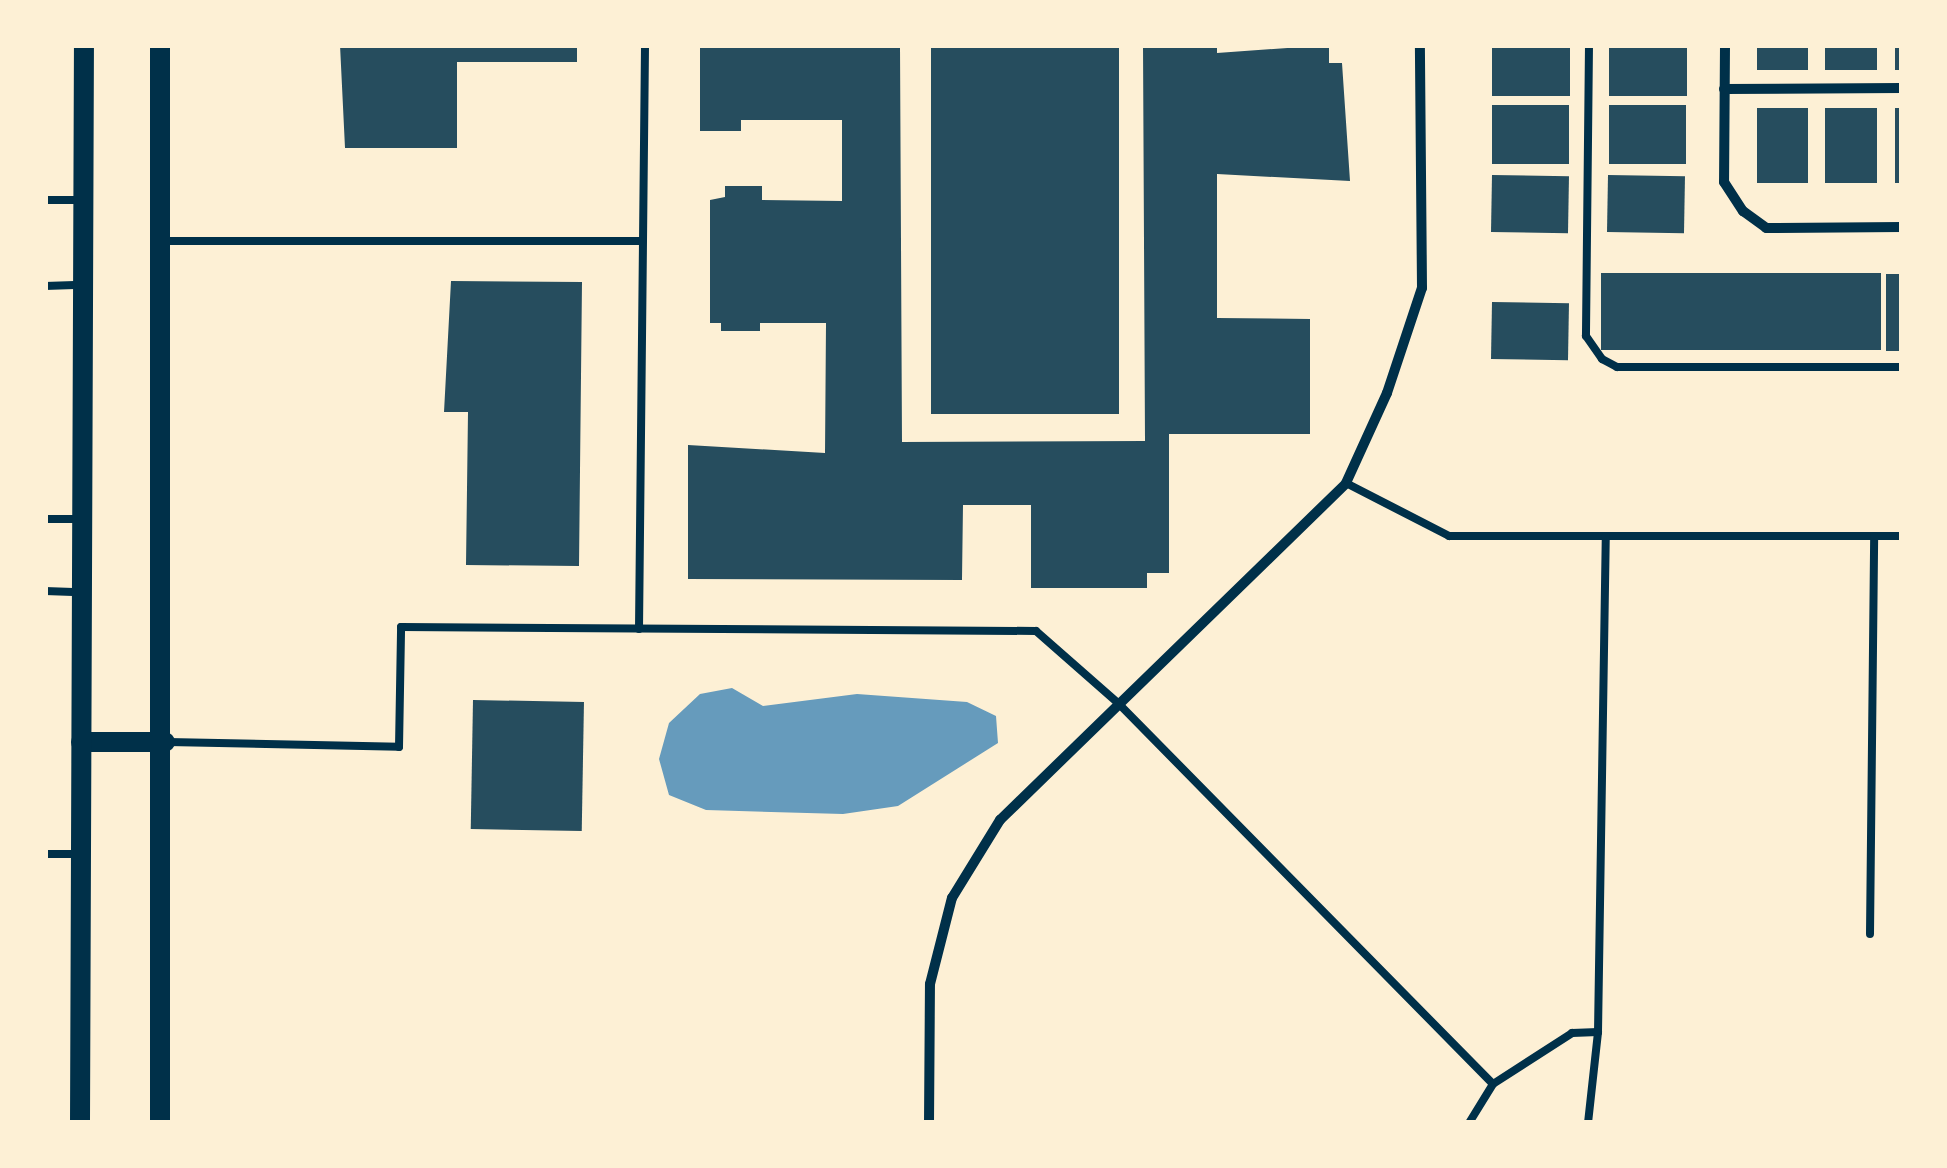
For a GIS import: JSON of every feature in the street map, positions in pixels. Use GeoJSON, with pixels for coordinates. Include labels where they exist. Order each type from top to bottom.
{"type":"FeatureCollection","features":[{"type":"Feature","properties":{"kind":"main road"},"geometry":{"type":"LineString","coordinates":[[80,1123],[84,45]]}},
{"type":"Feature","properties":{"kind":"main road"},"geometry":{"type":"LineString","coordinates":[[160,45],[165,742],[160,1123]]}},
{"type":"Feature","properties":{"kind":"main road"},"geometry":{"type":"LineString","coordinates":[[80,742],[165,742]]}},
{"type":"Feature","properties":{"kind":"street"},"geometry":{"type":"LineString","coordinates":[[929,1123],[930,984],[952,898],[1000,820],[1346,483],[1408,345],[1422,288],[1420,45]]}},
{"type":"Feature","properties":{"kind":"street"},"geometry":{"type":"LineString","coordinates":[[1725,45],[1724,182],[1743,211],[1766,228],[1902,227]]}},
{"type":"Feature","properties":{"kind":"street"},"geometry":{"type":"LineString","coordinates":[[1724,89],[1902,88]]}},
{"type":"Feature","properties":{"kind":"lane"},"geometry":{"type":"LineString","coordinates":[[639,630],[644,45]]}},
{"type":"Feature","properties":{"kind":"lane"},"geometry":{"type":"LineString","coordinates":[[1588,45],[1586,336],[1602,359],[1617,367],[1902,367]]}},
{"type":"Feature","properties":{"kind":"lane"},"geometry":{"type":"LineString","coordinates":[[45,200],[83,200]]}},
{"type":"Feature","properties":{"kind":"lane"},"geometry":{"type":"LineString","coordinates":[[160,241],[640,241]]}},
{"type":"Feature","properties":{"kind":"lane"},"geometry":{"type":"LineString","coordinates":[[45,286],[82,285]]}},
{"type":"Feature","properties":{"kind":"lane"},"geometry":{"type":"LineString","coordinates":[[1346,483],[1449,536],[1902,536]]}},
{"type":"Feature","properties":{"kind":"lane"},"geometry":{"type":"LineString","coordinates":[[45,519],[82,519]]}},
{"type":"Feature","properties":{"kind":"lane"},"geometry":{"type":"LineString","coordinates":[[1588,1123],[1598,1032],[1606,536]]}},
{"type":"Feature","properties":{"kind":"lane"},"geometry":{"type":"LineString","coordinates":[[1870,934],[1874,536]]}},
{"type":"Feature","properties":{"kind":"lane"},"geometry":{"type":"LineString","coordinates":[[45,591],[82,592]]}},
{"type":"Feature","properties":{"kind":"lane"},"geometry":{"type":"LineString","coordinates":[[165,742],[399,747],[401,627],[1036,630],[1118,704],[1494,1084]]}},
{"type":"Feature","properties":{"kind":"lane"},"geometry":{"type":"LineString","coordinates":[[45,854],[80,854]]}},
{"type":"Feature","properties":{"kind":"lane"},"geometry":{"type":"LineString","coordinates":[[1469,1123],[1494,1084],[1572,1033],[1598,1032]]}},
{"type":"Feature","properties":{"kind":"water"},"geometry":{"type":"Polygon","coordinates":[[[732,688],[763,706],[857,694],[967,702],[996,716],[998,743],[898,806],[843,814],[706,810],[669,795],[659,759],[669,723],[700,694],[732,688]]]}},
{"type":"Feature","properties":{"kind":"building"},"geometry":{"type":"Polygon","coordinates":[[[340,45],[577,45],[577,62],[457,62],[457,148],[345,148],[340,45]]]}},
{"type":"Feature","properties":{"kind":"building"},"geometry":{"type":"Polygon","coordinates":[[[700,45],[900,45],[902,442],[1145,441],[1143,45],[1217,45],[1217,53],[1329,45],[1329,63],[1342,63],[1350,181],[1217,174],[1217,318],[1310,319],[1310,434],[1169,434],[1169,573],[1147,573],[1147,588],[1031,588],[1031,505],[963,505],[962,580],[688,579],[688,445],[825,453],[826,323],[760,323],[760,331],[721,331],[721,323],[710,323],[710,200],[725,197],[725,186],[762,186],[762,200],[842,201],[842,120],[741,120],[741,131],[700,131],[700,45]]]}},
{"type":"Feature","properties":{"kind":"building"},"geometry":{"type":"Polygon","coordinates":[[[931,45],[1119,45],[1119,414],[931,414],[931,45]]]}},
{"type":"Feature","properties":{"kind":"building"},"geometry":{"type":"Polygon","coordinates":[[[1492,45],[1570,45],[1570,96],[1492,96],[1492,45]]]}},
{"type":"Feature","properties":{"kind":"building"},"geometry":{"type":"Polygon","coordinates":[[[1609,45],[1687,45],[1687,96],[1609,96],[1609,45]]]}},
{"type":"Feature","properties":{"kind":"building"},"geometry":{"type":"Polygon","coordinates":[[[1757,45],[1808,45],[1808,70],[1757,70],[1757,45]]]}},
{"type":"Feature","properties":{"kind":"building"},"geometry":{"type":"Polygon","coordinates":[[[1825,45],[1877,45],[1877,70],[1825,70],[1825,45]]]}},
{"type":"Feature","properties":{"kind":"building"},"geometry":{"type":"Polygon","coordinates":[[[1895,45],[1902,45],[1902,70],[1895,70],[1895,45]]]}},
{"type":"Feature","properties":{"kind":"building"},"geometry":{"type":"Polygon","coordinates":[[[1492,105],[1569,105],[1569,164],[1492,164],[1492,105]]]}},
{"type":"Feature","properties":{"kind":"building"},"geometry":{"type":"Polygon","coordinates":[[[1609,105],[1686,105],[1686,164],[1609,164],[1609,105]]]}},
{"type":"Feature","properties":{"kind":"building"},"geometry":{"type":"Polygon","coordinates":[[[1757,108],[1808,108],[1808,183],[1757,183],[1757,108]]]}},
{"type":"Feature","properties":{"kind":"building"},"geometry":{"type":"Polygon","coordinates":[[[1825,108],[1877,108],[1877,183],[1825,183],[1825,108]]]}},
{"type":"Feature","properties":{"kind":"building"},"geometry":{"type":"Polygon","coordinates":[[[1895,108],[1902,108],[1902,183],[1895,183],[1895,108]]]}},
{"type":"Feature","properties":{"kind":"building"},"geometry":{"type":"Polygon","coordinates":[[[1492,175],[1569,176],[1568,233],[1491,232],[1492,175]]]}},
{"type":"Feature","properties":{"kind":"building"},"geometry":{"type":"Polygon","coordinates":[[[1608,175],[1685,176],[1684,233],[1607,232],[1608,175]]]}},
{"type":"Feature","properties":{"kind":"building"},"geometry":{"type":"Polygon","coordinates":[[[1601,273],[1881,273],[1881,350],[1601,350],[1601,273]]]}},
{"type":"Feature","properties":{"kind":"building"},"geometry":{"type":"Polygon","coordinates":[[[1886,274],[1902,274],[1902,351],[1886,351],[1886,274]]]}},
{"type":"Feature","properties":{"kind":"building"},"geometry":{"type":"Polygon","coordinates":[[[451,281],[582,282],[579,566],[466,565],[468,412],[444,412],[451,281]]]}},
{"type":"Feature","properties":{"kind":"building"},"geometry":{"type":"Polygon","coordinates":[[[1492,302],[1569,303],[1568,360],[1491,359],[1492,302]]]}},
{"type":"Feature","properties":{"kind":"building"},"geometry":{"type":"Polygon","coordinates":[[[473,700],[584,702],[582,831],[471,829],[473,700]]]}}]}
